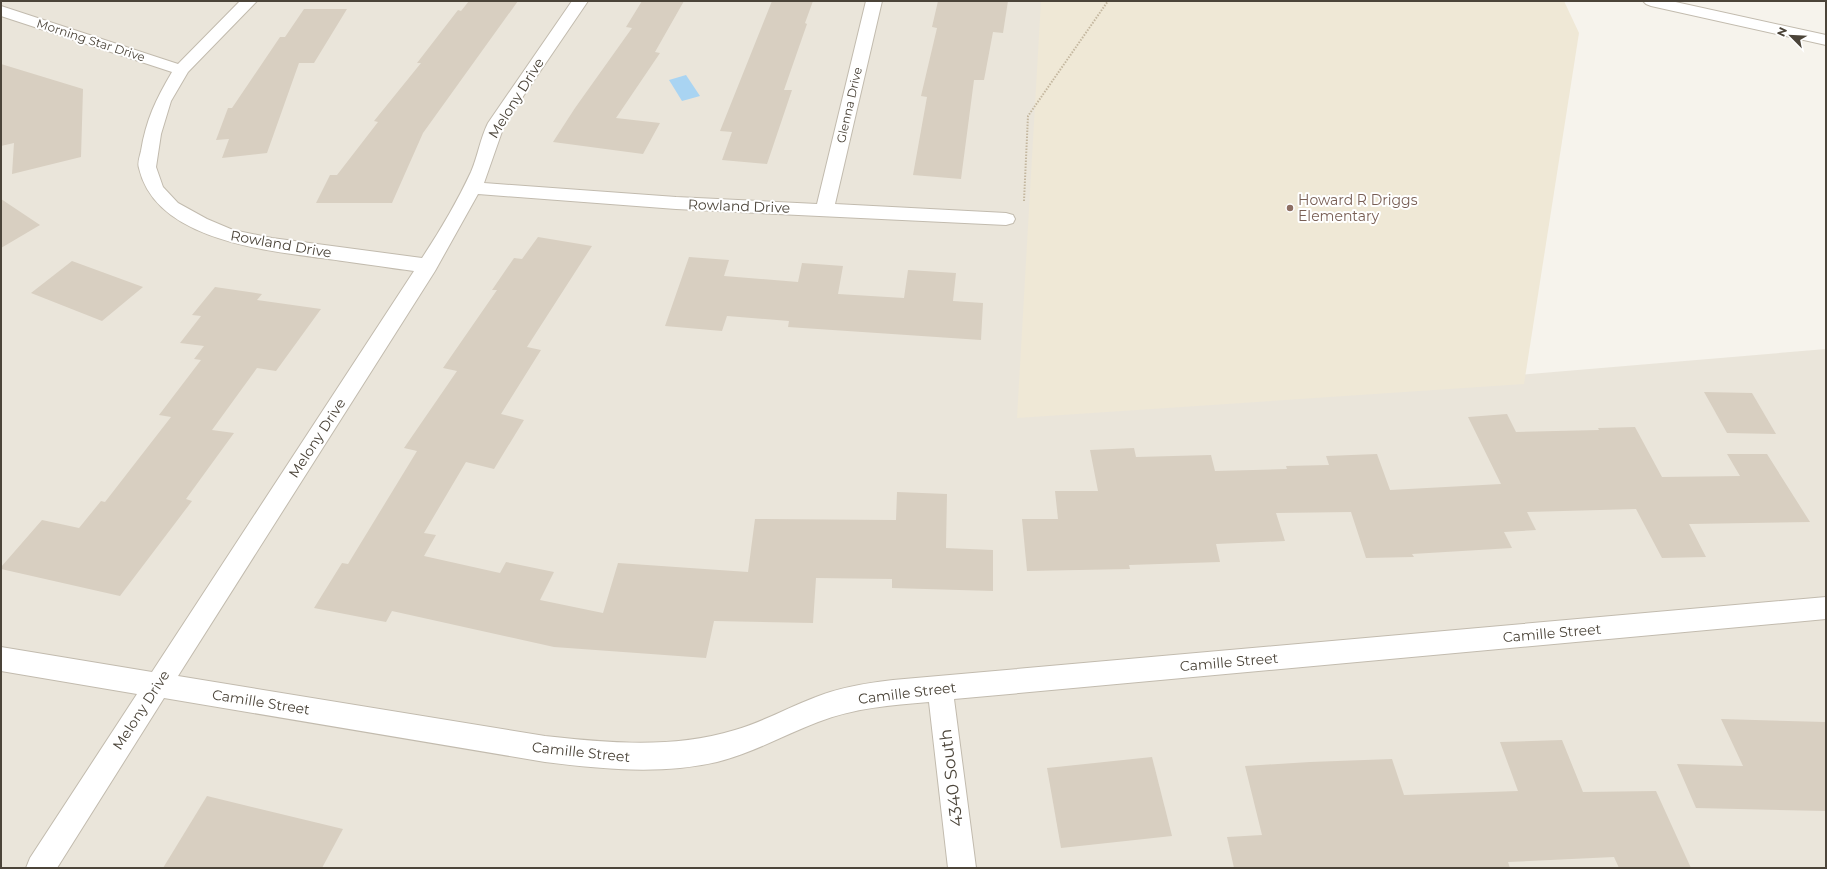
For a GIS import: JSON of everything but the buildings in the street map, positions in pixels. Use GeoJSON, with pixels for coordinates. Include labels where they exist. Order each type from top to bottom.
{"type":"FeatureCollection","features":[{"type":"Feature","properties":{"kind":"street","name":"Rowland Drive"},"geometry":{"type":"LineString","coordinates":[[249,1],[181,70],[164,101],[152,134],[147,167],[155,189],[172,207],[200,224],[229,236],[272,245],[428,266]]}},
{"type":"Feature","properties":{"kind":"street","name":"Melony Drive"},"geometry":{"type":"LineString","coordinates":[[40,868],[428,266],[454,224],[472,188],[484,161],[490,136],[497,123],[580,1]]}},
{"type":"Feature","properties":{"kind":"street","name":"Glenna Drive"},"geometry":{"type":"LineString","coordinates":[[824,209],[874,1]]}},
{"type":"Feature","properties":{"kind":"street"},"geometry":{"type":"LineString","coordinates":[[1653,1],[1826,40]]}},
{"type":"Feature","properties":{"kind":"street","name":"Morning Star Drive"},"geometry":{"type":"LineString","coordinates":[[1,11],[181,70]]}},
{"type":"Feature","properties":{"kind":"street","name":"Rowland Drive"},"geometry":{"type":"LineString","coordinates":[[472,188],[676,203],[1006,219]]}},
{"type":"Feature","properties":{"kind":"street","name":"Camille Street"},"geometry":{"type":"LineString","coordinates":[[1,659],[545,749],[615,757],[650,757],[694,753],[730,744],[756,736],[819,708],[843,701],[874,696],[940,688],[1826,608]]}},
{"type":"Feature","properties":{"kind":"street","name":"4340 South"},"geometry":{"type":"LineString","coordinates":[[940,688],[962,868]]}},
{"type":"Feature","properties":{"kind":"path"},"geometry":{"type":"LineString","coordinates":[[1023,207],[1028,116],[1108,1]]}},
{"type":"Feature","properties":{"kind":"shaded area"},"geometry":{"type":"Polygon","coordinates":[[[1,1],[1049,1],[1022,417],[1826,349],[1826,868],[1,868],[1,1]]]}},
{"type":"Feature","properties":{"kind":"shaded area","name":"Howard R Driggs Elementary"},"geometry":{"type":"Polygon","coordinates":[[[1041,1],[1564,1],[1579,33],[1524,384],[1017,418],[1041,1]]]}},
{"type":"Feature","properties":{"kind":"water"},"geometry":{"type":"Polygon","coordinates":[[[686,75],[700,96],[682,101],[669,80],[686,75]]]}},
{"type":"Feature","properties":{"kind":"place","name":"Howard R Driggs Elementary"},"geometry":{"type":"Point","coordinates":[1290,208]}}]}
